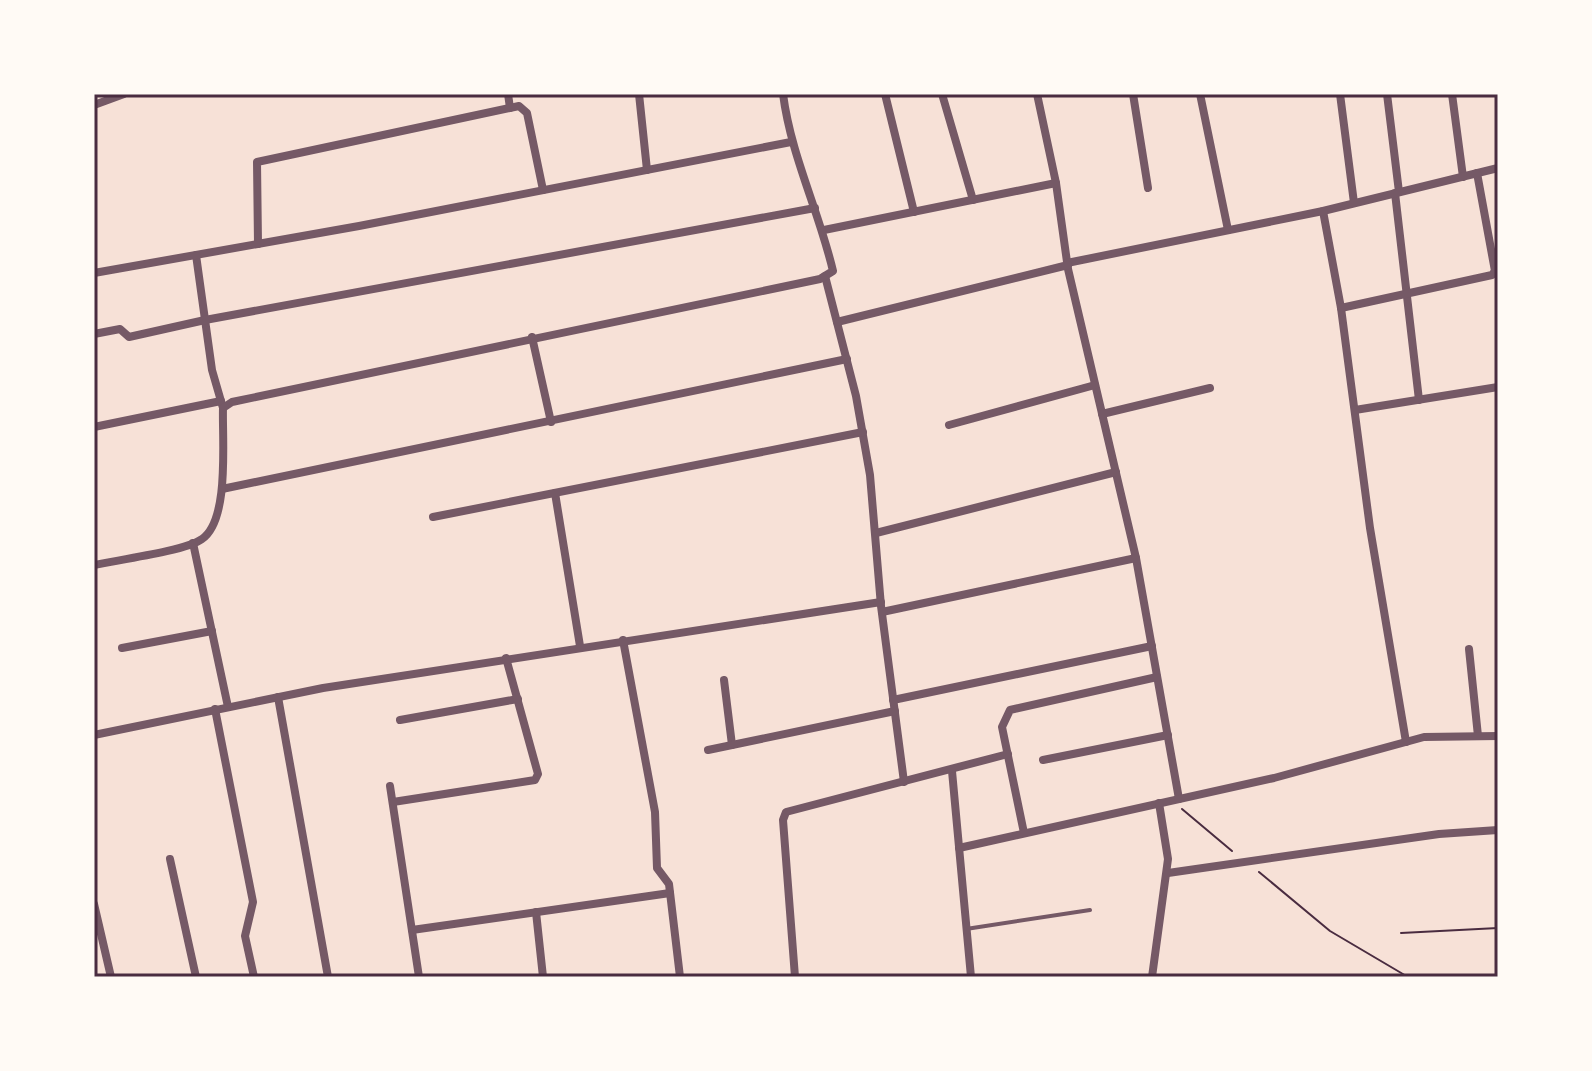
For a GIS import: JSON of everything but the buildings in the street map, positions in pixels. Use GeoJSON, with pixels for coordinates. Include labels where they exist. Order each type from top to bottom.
{"type":"FeatureCollection","features":[{"type":"Feature","properties":{"kind":"street"},"geometry":{"type":"LineString","coordinates":[[94,105],[124,94]]}},
{"type":"Feature","properties":{"kind":"street"},"geometry":{"type":"LineString","coordinates":[[508,94],[510,108]]}},
{"type":"Feature","properties":{"kind":"street"},"geometry":{"type":"LineString","coordinates":[[639,94],[647,170]]}},
{"type":"Feature","properties":{"kind":"street"},"geometry":{"type":"LineString","coordinates":[[94,427],[222,405],[825,276],[833,271],[824,230],[791,142],[783,94]]}},
{"type":"Feature","properties":{"kind":"street"},"geometry":{"type":"LineString","coordinates":[[885,94],[914,212]]}},
{"type":"Feature","properties":{"kind":"street"},"geometry":{"type":"LineString","coordinates":[[942,94],[973,200]]}},
{"type":"Feature","properties":{"kind":"street"},"geometry":{"type":"LineString","coordinates":[[1037,94],[1056,183],[1068,264],[1136,558],[1179,799]]}},
{"type":"Feature","properties":{"kind":"street"},"geometry":{"type":"LineString","coordinates":[[1133,94],[1148,188]]}},
{"type":"Feature","properties":{"kind":"street"},"geometry":{"type":"LineString","coordinates":[[1200,94],[1228,230]]}},
{"type":"Feature","properties":{"kind":"street"},"geometry":{"type":"LineString","coordinates":[[1340,94],[1354,203]]}},
{"type":"Feature","properties":{"kind":"street"},"geometry":{"type":"LineString","coordinates":[[1387,94],[1419,400]]}},
{"type":"Feature","properties":{"kind":"street"},"geometry":{"type":"LineString","coordinates":[[1452,94],[1463,177]]}},
{"type":"Feature","properties":{"kind":"street"},"geometry":{"type":"LineString","coordinates":[[258,244],[257,162],[510,108],[524,107],[527,113],[543,190]]}},
{"type":"Feature","properties":{"kind":"street"},"geometry":{"type":"LineString","coordinates":[[94,273],[791,142]]}},
{"type":"Feature","properties":{"kind":"street"},"geometry":{"type":"LineString","coordinates":[[837,322],[1068,264],[1323,211],[1498,168]]}},
{"type":"Feature","properties":{"kind":"street"},"geometry":{"type":"LineString","coordinates":[[1341,308],[1486,278],[1495,271],[1477,173]]}},
{"type":"Feature","properties":{"kind":"street"},"geometry":{"type":"LineString","coordinates":[[824,230],[1056,183]]}},
{"type":"Feature","properties":{"kind":"street"},"geometry":{"type":"LineString","coordinates":[[94,334],[120,329],[129,337],[205,320],[815,208]]}},
{"type":"Feature","properties":{"kind":"street"},"geometry":{"type":"LineString","coordinates":[[1323,211],[1341,308],[1370,528],[1406,742]]}},
{"type":"Feature","properties":{"kind":"street"},"geometry":{"type":"LineString","coordinates":[[94,565],[193,543],[208,534],[218,509],[222,489],[222,405],[212,370],[196,255]]}},
{"type":"Feature","properties":{"kind":"street"},"geometry":{"type":"LineString","coordinates":[[825,276],[863,432],[904,782]]}},
{"type":"Feature","properties":{"kind":"street"},"geometry":{"type":"LineString","coordinates":[[532,337],[551,422]]}},
{"type":"Feature","properties":{"kind":"street"},"geometry":{"type":"LineString","coordinates":[[222,489],[847,359]]}},
{"type":"Feature","properties":{"kind":"street"},"geometry":{"type":"LineString","coordinates":[[949,425],[1095,385]]}},
{"type":"Feature","properties":{"kind":"street"},"geometry":{"type":"LineString","coordinates":[[1355,410],[1498,387]]}},
{"type":"Feature","properties":{"kind":"street"},"geometry":{"type":"LineString","coordinates":[[1102,414],[1210,388]]}},
{"type":"Feature","properties":{"kind":"street"},"geometry":{"type":"LineString","coordinates":[[433,517],[863,432]]}},
{"type":"Feature","properties":{"kind":"street"},"geometry":{"type":"LineString","coordinates":[[876,533],[1116,472]]}},
{"type":"Feature","properties":{"kind":"street"},"geometry":{"type":"LineString","coordinates":[[555,493],[580,646]]}},
{"type":"Feature","properties":{"kind":"street"},"geometry":{"type":"LineString","coordinates":[[193,543],[228,707]]}},
{"type":"Feature","properties":{"kind":"street"},"geometry":{"type":"LineString","coordinates":[[882,612],[1136,558]]}},
{"type":"Feature","properties":{"kind":"street"},"geometry":{"type":"LineString","coordinates":[[94,735],[278,697],[506,658],[881,602]]}},
{"type":"Feature","properties":{"kind":"street"},"geometry":{"type":"LineString","coordinates":[[122,648],[212,631]]}},
{"type":"Feature","properties":{"kind":"street"},"geometry":{"type":"LineString","coordinates":[[623,640],[655,812],[657,868],[667,879],[670,893],[680,977]]}},
{"type":"Feature","properties":{"kind":"street"},"geometry":{"type":"LineString","coordinates":[[893,700],[1152,646]]}},
{"type":"Feature","properties":{"kind":"street"},"geometry":{"type":"LineString","coordinates":[[1469,649],[1478,736]]}},
{"type":"Feature","properties":{"kind":"street"},"geometry":{"type":"LineString","coordinates":[[393,802],[535,780],[538,774],[506,658]]}},
{"type":"Feature","properties":{"kind":"street"},"geometry":{"type":"LineString","coordinates":[[1024,833],[1002,727],[1010,710],[1157,677]]}},
{"type":"Feature","properties":{"kind":"street"},"geometry":{"type":"LineString","coordinates":[[724,680],[732,745]]}},
{"type":"Feature","properties":{"kind":"street"},"geometry":{"type":"LineString","coordinates":[[278,697],[328,977]]}},
{"type":"Feature","properties":{"kind":"street"},"geometry":{"type":"LineString","coordinates":[[400,720],[518,699]]}},
{"type":"Feature","properties":{"kind":"street"},"geometry":{"type":"LineString","coordinates":[[215,709],[253,902],[245,936],[254,977]]}},
{"type":"Feature","properties":{"kind":"street"},"geometry":{"type":"LineString","coordinates":[[708,750],[895,711]]}},
{"type":"Feature","properties":{"kind":"street"},"geometry":{"type":"LineString","coordinates":[[1043,760],[1168,735]]}},
{"type":"Feature","properties":{"kind":"street"},"geometry":{"type":"LineString","coordinates":[[959,848],[1179,799],[1406,742],[1436,736],[1498,736]]}},
{"type":"Feature","properties":{"kind":"street"},"geometry":{"type":"LineString","coordinates":[[795,977],[783,820],[786,812],[1008,754]]}},
{"type":"Feature","properties":{"kind":"street"},"geometry":{"type":"LineString","coordinates":[[952,771],[971,977]]}},
{"type":"Feature","properties":{"kind":"street"},"geometry":{"type":"LineString","coordinates":[[390,786],[419,977]]}},
{"type":"Feature","properties":{"kind":"street"},"geometry":{"type":"LineString","coordinates":[[1152,977],[1168,873],[1159,803]]}},
{"type":"Feature","properties":{"kind":"street"},"geometry":{"type":"LineString","coordinates":[[1168,873],[1439,834],[1498,830]]}},
{"type":"Feature","properties":{"kind":"street"},"geometry":{"type":"LineString","coordinates":[[170,859],[196,977]]}},
{"type":"Feature","properties":{"kind":"street"},"geometry":{"type":"LineString","coordinates":[[412,930],[670,893]]}},
{"type":"Feature","properties":{"kind":"street"},"geometry":{"type":"LineString","coordinates":[[94,904],[111,977]]}},
{"type":"Feature","properties":{"kind":"street"},"geometry":{"type":"LineString","coordinates":[[536,912],[543,977]]}},
{"type":"Feature","properties":{"kind":"lane"},"geometry":{"type":"LineString","coordinates":[[966,929],[1090,910]]}},
{"type":"Feature","properties":{"kind":"path"},"geometry":{"type":"LineString","coordinates":[[1179,799],[1184,814],[1330,931],[1408,977]]}},
{"type":"Feature","properties":{"kind":"path"},"geometry":{"type":"LineString","coordinates":[[1401,933],[1498,928]]}}]}
